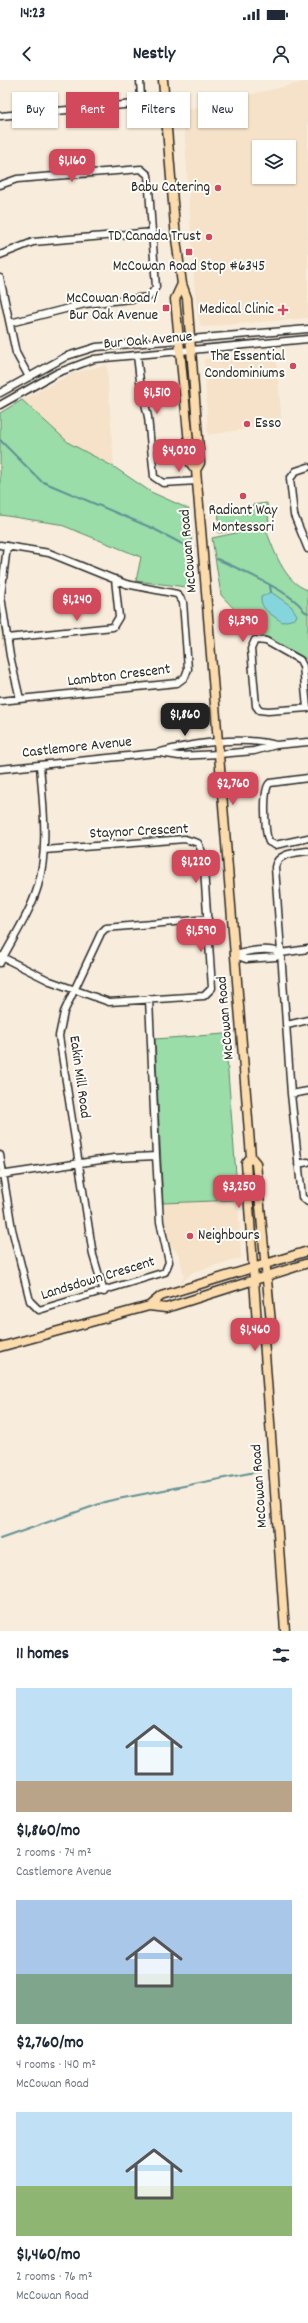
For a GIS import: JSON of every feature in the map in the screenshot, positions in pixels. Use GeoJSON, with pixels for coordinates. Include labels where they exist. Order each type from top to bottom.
{"type":"FeatureCollection","features":[{"type":"Feature","properties":{"kind":"main road","name":"McCowan Road"},"geometry":{"type":"LineString","coordinates":[[163,80],[182,284],[187,298],[200,463],[196,470]]}},
{"type":"Feature","properties":{"kind":"main road","name":"McCowan Road"},"geometry":{"type":"LineString","coordinates":[[182,284],[175,299],[191,464],[196,470],[251,1157],[256,1163],[271,1323],[264,1339]]}},
{"type":"Feature","properties":{"kind":"main road","name":"McCowan Road"},"geometry":{"type":"LineString","coordinates":[[251,1157],[246,1163],[257,1324],[264,1339],[285,1631]]}},
{"type":"Feature","properties":{"kind":"main road"},"geometry":{"type":"LineString","coordinates":[[150,1306],[161,1296],[308,1251]]}},
{"type":"Feature","properties":{"kind":"main road"},"geometry":{"type":"LineString","coordinates":[[0,1347],[150,1306],[166,1308],[308,1263]]}},
{"type":"Feature","properties":{"kind":"street"},"geometry":{"type":"LineString","coordinates":[[0,116],[135,104],[141,98],[140,80]]}},
{"type":"Feature","properties":{"kind":"street"},"geometry":{"type":"LineString","coordinates":[[0,185],[17,179],[141,170],[148,175],[153,232],[156,287],[149,297],[90,303],[10,324]]}},
{"type":"Feature","properties":{"kind":"street"},"geometry":{"type":"LineString","coordinates":[[0,255],[33,242],[153,232]]}},
{"type":"Feature","properties":{"kind":"street"},"geometry":{"type":"LineString","coordinates":[[0,278],[18,357],[29,377]]}},
{"type":"Feature","properties":{"kind":"street","name":"Bur Oak Avenue"},"geometry":{"type":"LineString","coordinates":[[0,393],[67,356],[88,349],[308,329]]}},
{"type":"Feature","properties":{"kind":"street","name":"Bur Oak Avenue"},"geometry":{"type":"LineString","coordinates":[[0,404],[57,373],[80,363],[102,358],[308,340]]}},
{"type":"Feature","properties":{"kind":"street"},"geometry":{"type":"LineString","coordinates":[[137,355],[140,381],[148,417],[154,477],[163,483],[197,481]]}},
{"type":"Feature","properties":{"kind":"street"},"geometry":{"type":"LineString","coordinates":[[308,467],[296,471],[290,479],[294,519],[308,548]]}},
{"type":"Feature","properties":{"kind":"street","name":"Lambton Crescent"},"geometry":{"type":"LineString","coordinates":[[0,545],[49,552],[138,587],[173,592],[181,598],[183,602],[188,669],[185,677],[177,682],[0,701]]}},
{"type":"Feature","properties":{"kind":"street"},"geometry":{"type":"LineString","coordinates":[[7,546],[1,588],[7,638],[20,699]]}},
{"type":"Feature","properties":{"kind":"street"},"geometry":{"type":"LineString","coordinates":[[7,638],[113,627],[119,617],[115,579]]}},
{"type":"Feature","properties":{"kind":"street"},"geometry":{"type":"LineString","coordinates":[[255,640],[266,641],[300,660],[303,666],[307,708],[263,711],[256,706],[251,649],[255,640]]}},
{"type":"Feature","properties":{"kind":"street","name":"Castlemore Avenue"},"geometry":{"type":"LineString","coordinates":[[0,768],[157,753],[180,746],[252,741],[276,745]]}},
{"type":"Feature","properties":{"kind":"street","name":"Castlemore Avenue"},"geometry":{"type":"LineString","coordinates":[[157,753],[179,756],[219,754],[254,751],[276,745],[308,742]]}},
{"type":"Feature","properties":{"kind":"street"},"geometry":{"type":"LineString","coordinates":[[1,959],[31,906],[38,886],[44,850],[45,831],[40,765]]}},
{"type":"Feature","properties":{"kind":"street"},"geometry":{"type":"LineString","coordinates":[[308,778],[270,783],[265,791],[269,842],[275,845],[308,838]]}},
{"type":"Feature","properties":{"kind":"street","name":"Staynor Crescent"},"geometry":{"type":"LineString","coordinates":[[1,959],[44,978],[109,1002],[204,996],[209,992],[213,982],[203,854],[201,846],[196,842],[185,840],[44,850]]}},
{"type":"Feature","properties":{"kind":"street"},"geometry":{"type":"LineString","coordinates":[[307,1202],[302,1197],[291,1094],[275,864],[282,856],[308,851]]}},
{"type":"Feature","properties":{"kind":"street","name":"Eakin Mill Road"},"geometry":{"type":"LineString","coordinates":[[104,1292],[93,1255],[78,1163],[59,1036],[61,1020],[101,934],[106,928],[208,919]]}},
{"type":"Feature","properties":{"kind":"street"},"geometry":{"type":"LineString","coordinates":[[235,956],[246,959],[276,957],[282,953],[308,949]]}},
{"type":"Feature","properties":{"kind":"street","name":"Landsdown Crescent"},"geometry":{"type":"LineString","coordinates":[[0,1155],[1,1175],[12,1229],[30,1301],[34,1308],[45,1310],[162,1273],[168,1266],[160,1222],[149,999]]}},
{"type":"Feature","properties":{"kind":"street"},"geometry":{"type":"LineString","coordinates":[[287,1025],[308,1020]]}},
{"type":"Feature","properties":{"kind":"street"},"geometry":{"type":"LineString","coordinates":[[291,1094],[308,1091]]}},
{"type":"Feature","properties":{"kind":"street"},"geometry":{"type":"LineString","coordinates":[[1,1175],[114,1158],[156,1156]]}},
{"type":"Feature","properties":{"kind":"street"},"geometry":{"type":"LineString","coordinates":[[298,1164],[308,1162]]}},
{"type":"Feature","properties":{"kind":"shaded area"},"geometry":{"type":"Polygon","coordinates":[[[308,81],[308,318],[203,327],[200,325],[195,294],[184,128],[190,128],[190,108],[198,107],[198,128],[248,128],[248,95],[308,81]]]}},
{"type":"Feature","properties":{"kind":"shaded area"},"geometry":{"type":"Polygon","coordinates":[[[276,353],[282,424],[208,435],[204,359],[276,353]]]}},
{"type":"Feature","properties":{"kind":"shaded area"},"geometry":{"type":"Polygon","coordinates":[[[107,365],[114,467],[69,443],[22,400],[73,373],[107,365]]]}},
{"type":"Feature","properties":{"kind":"shaded area"},"geometry":{"type":"Polygon","coordinates":[[[238,1200],[241,1258],[193,1272],[179,1285],[184,1276],[179,1255],[167,1241],[163,1203],[238,1200]]]}},
{"type":"Feature","properties":{"kind":"green space"},"geometry":{"type":"Polygon","coordinates":[[[22,400],[69,443],[114,467],[151,492],[189,509],[195,588],[136,581],[141,557],[59,524],[0,515],[0,413],[22,400]]]}},
{"type":"Feature","properties":{"kind":"green space"},"geometry":{"type":"Polygon","coordinates":[[[267,503],[269,525],[218,533],[219,509],[242,514],[253,513],[252,505],[267,503]]]}},
{"type":"Feature","properties":{"kind":"green space"},"geometry":{"type":"Polygon","coordinates":[[[265,527],[280,564],[286,573],[292,580],[308,590],[308,660],[255,631],[221,595],[212,538],[265,527]]]}},
{"type":"Feature","properties":{"kind":"green space"},"geometry":{"type":"Polygon","coordinates":[[[225,1034],[238,1200],[163,1203],[155,1039],[225,1034]]]}},
{"type":"Feature","properties":{"kind":"water"},"geometry":{"type":"Polygon","coordinates":[[[271,592],[291,606],[297,615],[295,619],[282,622],[265,609],[261,602],[261,597],[271,592]]]}},
{"type":"Feature","properties":{"kind":"waterway"},"geometry":{"type":"LineString","coordinates":[[0,440],[41,481],[152,528],[188,547]]}},
{"type":"Feature","properties":{"kind":"waterway"},"geometry":{"type":"LineString","coordinates":[[217,559],[251,575],[290,597],[308,613]]}},
{"type":"Feature","properties":{"kind":"waterway"},"geometry":{"type":"LineString","coordinates":[[270,586],[271,592]]}},
{"type":"Feature","properties":{"kind":"waterway"},"geometry":{"type":"LineString","coordinates":[[0,1539],[108,1501],[260,1471]]}},
{"type":"Feature","properties":{"kind":"place","name":"Babu Catering"},"geometry":{"type":"Point","coordinates":[218,188]}},
{"type":"Feature","properties":{"kind":"place","name":"TD Canada Trust"},"geometry":{"type":"Point","coordinates":[209,237]}},
{"type":"Feature","properties":{"kind":"place","name":"McCowan Road Stop #6345"},"geometry":{"type":"Point","coordinates":[189,252]}},
{"type":"Feature","properties":{"kind":"place","name":"McCowan Road / Bur Oak Avenue"},"geometry":{"type":"Point","coordinates":[166,308]}},
{"type":"Feature","properties":{"kind":"place","name":"Medical Clinic"},"geometry":{"type":"Point","coordinates":[283,310]}},
{"type":"Feature","properties":{"kind":"place","name":"The Essential Condominiums"},"geometry":{"type":"Point","coordinates":[293,366]}},
{"type":"Feature","properties":{"kind":"place","name":"Esso"},"geometry":{"type":"Point","coordinates":[247,424]}},
{"type":"Feature","properties":{"kind":"place","name":"Radiant Way Montessori"},"geometry":{"type":"Point","coordinates":[243,496]}},
{"type":"Feature","properties":{"kind":"place","name":"Neighbours"},"geometry":{"type":"Point","coordinates":[190,1236]}}]}
